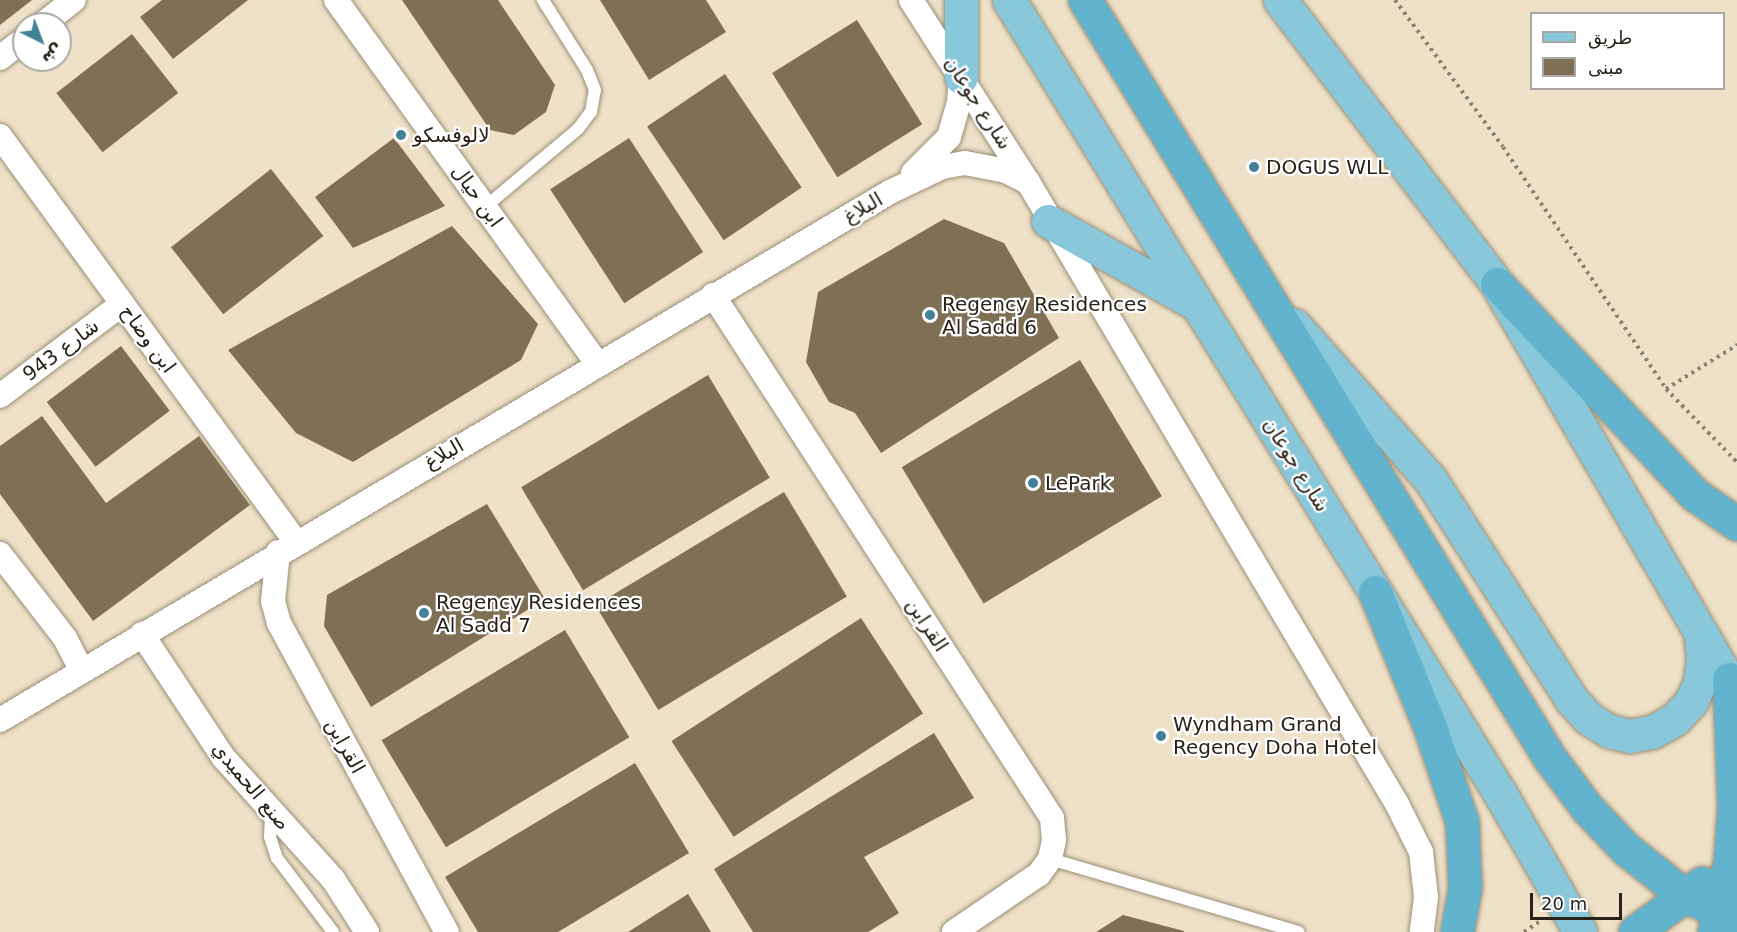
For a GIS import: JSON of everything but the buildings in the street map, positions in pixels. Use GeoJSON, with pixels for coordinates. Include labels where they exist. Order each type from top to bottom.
{"type":"FeatureCollection","features":[{"type":"Feature","properties":{"kind":"highway"},"geometry":{"type":"LineString","coordinates":[[1085,0],[1550,757],[1587,808],[1618,841],[1685,896],[1724,921],[1734,860],[1733,687]]}},
{"type":"Feature","properties":{"kind":"highway"},"geometry":{"type":"LineString","coordinates":[[1497,284],[1694,494],[1737,524]]}},
{"type":"Feature","properties":{"kind":"highway"},"geometry":{"type":"LineString","coordinates":[[1375,592],[1430,727],[1462,822],[1465,887],[1457,932]]}},
{"type":"Feature","properties":{"kind":"highway"},"geometry":{"type":"LineString","coordinates":[[1635,932],[1734,860]]}},
{"type":"Feature","properties":{"kind":"main road"},"geometry":{"type":"LineString","coordinates":[[961,76],[962,0]]}},
{"type":"Feature","properties":{"kind":"main road","name":"شارع جوعان"},"geometry":{"type":"LineString","coordinates":[[1009,0],[1194,303],[1501,795],[1580,932]]}},
{"type":"Feature","properties":{"kind":"main road"},"geometry":{"type":"LineString","coordinates":[[1281,0],[1497,284],[1700,626],[1733,687]]}},
{"type":"Feature","properties":{"kind":"main road"},"geometry":{"type":"LineString","coordinates":[[1048,221],[1194,303]]}},
{"type":"Feature","properties":{"kind":"main road"},"geometry":{"type":"LineString","coordinates":[[1263,290],[1430,479],[1571,699],[1588,718],[1609,731],[1629,736],[1652,732],[1675,719],[1691,702],[1700,682],[1703,659],[1700,626]]}},
{"type":"Feature","properties":{"kind":"street"},"geometry":{"type":"LineString","coordinates":[[60,12],[75,0]]}},
{"type":"Feature","properties":{"kind":"street","name":"ابن حيال"},"geometry":{"type":"LineString","coordinates":[[336,0],[598,364]]}},
{"type":"Feature","properties":{"kind":"street","name":"شارع جوعان"},"geometry":{"type":"LineString","coordinates":[[911,0],[1028,182],[1048,221],[1397,804],[1421,852],[1426,897],[1422,932]]}},
{"type":"Feature","properties":{"kind":"street"},"geometry":{"type":"LineString","coordinates":[[0,58],[12,48]]}},
{"type":"Feature","properties":{"kind":"street","name":"البلاغ"},"geometry":{"type":"LineString","coordinates":[[890,192],[949,137],[958,112],[961,76]]}},
{"type":"Feature","properties":{"kind":"street","name":"ابن وضاح"},"geometry":{"type":"LineString","coordinates":[[0,136],[122,304],[287,547]]}},
{"type":"Feature","properties":{"kind":"street","name":"البلاغ"},"geometry":{"type":"LineString","coordinates":[[0,720],[81,669],[890,192],[942,167],[965,163],[1006,171],[1028,182]]}},
{"type":"Feature","properties":{"kind":"street","name":"القراين"},"geometry":{"type":"LineString","coordinates":[[713,295],[1052,818],[1054,840],[1050,859]]}},
{"type":"Feature","properties":{"kind":"street","name":"شارع 943"},"geometry":{"type":"LineString","coordinates":[[0,396],[122,304]]}},
{"type":"Feature","properties":{"kind":"street","name":"القراين"},"geometry":{"type":"LineString","coordinates":[[287,547],[273,601],[279,623],[447,932]]}},
{"type":"Feature","properties":{"kind":"street"},"geometry":{"type":"LineString","coordinates":[[0,554],[65,638],[81,669]]}},
{"type":"Feature","properties":{"kind":"street","name":"صنع الحميدي"},"geometry":{"type":"LineString","coordinates":[[142,634],[223,758],[333,879],[367,932]]}},
{"type":"Feature","properties":{"kind":"street"},"geometry":{"type":"LineString","coordinates":[[954,932],[1039,874],[1050,859]]}},
{"type":"Feature","properties":{"kind":"lane"},"geometry":{"type":"LineString","coordinates":[[485,207],[578,129],[591,112],[595,90],[588,70],[543,0]]}},
{"type":"Feature","properties":{"kind":"lane"},"geometry":{"type":"LineString","coordinates":[[271,812],[270,837],[277,858],[333,932]]}},
{"type":"Feature","properties":{"kind":"lane"},"geometry":{"type":"LineString","coordinates":[[1050,859],[1298,932]]}},
{"type":"Feature","properties":{"kind":"path"},"geometry":{"type":"LineString","coordinates":[[1395,0],[1503,147],[1666,389],[1737,462]]}},
{"type":"Feature","properties":{"kind":"path"},"geometry":{"type":"LineString","coordinates":[[1666,389],[1737,345]]}},
{"type":"Feature","properties":{"kind":"place","name":"لالوفسكو"},"geometry":{"type":"Point","coordinates":[401,135]}},
{"type":"Feature","properties":{"kind":"place","name":"DOGUS WLL"},"geometry":{"type":"Point","coordinates":[1254,167]}},
{"type":"Feature","properties":{"kind":"place","name":"Regency Residences Al Sadd 6"},"geometry":{"type":"Point","coordinates":[930,315]}},
{"type":"Feature","properties":{"kind":"place","name":"LePark"},"geometry":{"type":"Point","coordinates":[1033,483]}},
{"type":"Feature","properties":{"kind":"place","name":"Regency Residences Al Sadd 7"},"geometry":{"type":"Point","coordinates":[424,613]}},
{"type":"Feature","properties":{"kind":"place","name":"Wyndham Grand Regency Doha Hotel"},"geometry":{"type":"Point","coordinates":[1161,736]}}]}
